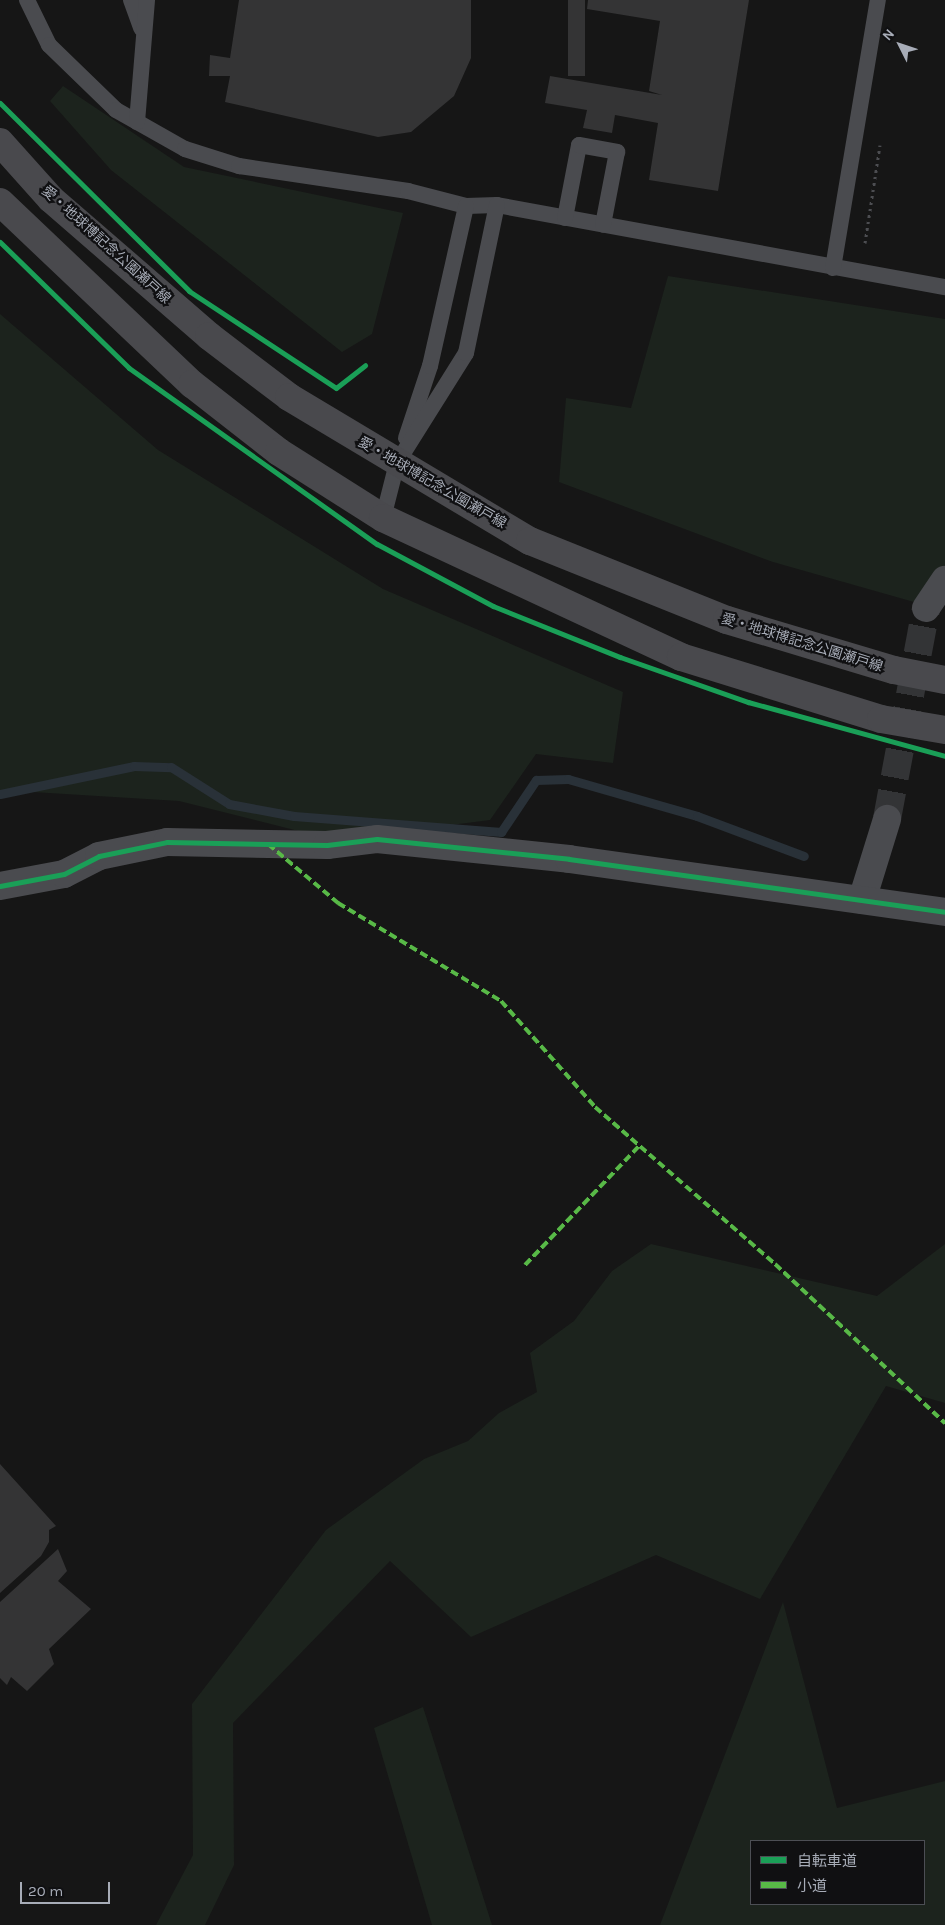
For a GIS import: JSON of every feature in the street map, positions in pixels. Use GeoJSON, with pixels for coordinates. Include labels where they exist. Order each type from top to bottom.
{"type":"FeatureCollection","features":[{"type":"Feature","properties":{"kind":"main road","name":"愛・地球博記念公園瀬戸線"},"geometry":{"type":"LineString","coordinates":[[0,142],[51,199],[209,336],[288,397],[530,541],[595,571],[727,620],[894,670],[945,680]]}},
{"type":"Feature","properties":{"kind":"main road"},"geometry":{"type":"LineString","coordinates":[[0,202],[192,384],[279,452],[383,518],[681,657],[881,719],[945,730]]}},
{"type":"Feature","properties":{"kind":"street"},"geometry":{"type":"LineString","coordinates":[[926,608],[945,580]]}},
{"type":"Feature","properties":{"kind":"street"},"geometry":{"type":"LineString","coordinates":[[862,900],[887,819]]}},
{"type":"Feature","properties":{"kind":"street"},"geometry":{"type":"LineString","coordinates":[[0,886],[64,874],[99,856],[167,842],[328,845],[377,839],[570,859],[945,912]]}},
{"type":"Feature","properties":{"kind":"lane"},"geometry":{"type":"LineString","coordinates":[[27,0],[49,45],[116,110],[185,149],[240,166],[408,191],[466,206],[496,205],[945,287]]}},
{"type":"Feature","properties":{"kind":"lane"},"geometry":{"type":"LineString","coordinates":[[131,0],[143,33]]}},
{"type":"Feature","properties":{"kind":"lane"},"geometry":{"type":"LineString","coordinates":[[137,122],[146,0]]}},
{"type":"Feature","properties":{"kind":"lane"},"geometry":{"type":"LineString","coordinates":[[833,268],[878,0]]}},
{"type":"Feature","properties":{"kind":"lane"},"geometry":{"type":"LineString","coordinates":[[565,218],[579,145],[607,150],[617,152],[603,225]]}},
{"type":"Feature","properties":{"kind":"lane"},"geometry":{"type":"LineString","coordinates":[[397,463],[466,353],[496,205]]}},
{"type":"Feature","properties":{"kind":"lane"},"geometry":{"type":"LineString","coordinates":[[383,518],[397,463],[430,366],[466,206]]}},
{"type":"Feature","properties":{"kind":"shaded area"},"geometry":{"type":"Polygon","coordinates":[[[63,86],[184,167],[403,213],[372,334],[342,352],[111,170],[50,101],[63,86]]]}},
{"type":"Feature","properties":{"kind":"shaded area"},"geometry":{"type":"Polygon","coordinates":[[[668,276],[945,319],[945,565],[914,602],[773,562],[559,482],[566,398],[631,408],[668,276]]]}},
{"type":"Feature","properties":{"kind":"shaded area"},"geometry":{"type":"Polygon","coordinates":[[[0,314],[158,450],[383,589],[623,692],[613,763],[536,754],[490,820],[334,840],[179,801],[0,790],[0,314]]]}},
{"type":"Feature","properties":{"kind":"shaded area"},"geometry":{"type":"Polygon","coordinates":[[[651,1244],[877,1296],[945,1244],[945,1403],[886,1386],[760,1599],[656,1555],[471,1637],[390,1561],[233,1723],[234,1865],[205,1925],[156,1925],[193,1855],[192,1704],[326,1530],[424,1459],[468,1441],[499,1413],[537,1392],[530,1353],[574,1321],[612,1271],[651,1244]]]}},
{"type":"Feature","properties":{"kind":"shaded area"},"geometry":{"type":"Polygon","coordinates":[[[783,1602],[837,1808],[945,1781],[945,1925],[660,1925],[783,1602]]]}},
{"type":"Feature","properties":{"kind":"shaded area"},"geometry":{"type":"Polygon","coordinates":[[[423,1707],[492,1925],[432,1925],[374,1728],[423,1707]]]}},
{"type":"Feature","properties":{"kind":"building"},"geometry":{"type":"Polygon","coordinates":[[[239,0],[471,0],[471,58],[454,96],[411,132],[378,137],[225,102],[230,76],[209,76],[210,55],[230,58],[239,0]]]}},
{"type":"Feature","properties":{"kind":"building"},"geometry":{"type":"Polygon","coordinates":[[[568,0],[585,0],[585,76],[568,76],[568,0]]]}},
{"type":"Feature","properties":{"kind":"building"},"geometry":{"type":"Polygon","coordinates":[[[588,0],[749,0],[718,191],[649,180],[658,123],[615,115],[612,133],[583,128],[587,110],[545,103],[550,76],[662,95],[649,91],[660,21],[587,9],[588,0]]]}},
{"type":"Feature","properties":{"kind":"building"},"geometry":{"type":"Polygon","coordinates":[[[0,1464],[56,1526],[49,1530],[49,1542],[41,1556],[0,1593],[0,1464]]]}},
{"type":"Feature","properties":{"kind":"building"},"geometry":{"type":"Polygon","coordinates":[[[58,1549],[67,1571],[58,1581],[91,1609],[49,1649],[54,1664],[27,1691],[11,1677],[7,1685],[0,1678],[0,1602],[58,1549]]]}},
{"type":"Feature","properties":{"kind":"waterway"},"geometry":{"type":"LineString","coordinates":[[0,794],[134,766],[171,767],[229,804],[294,816],[501,832],[536,780],[568,779],[697,816],[804,856]]}},
{"type":"Feature","properties":{"kind":"tunnel"},"geometry":{"type":"LineString","coordinates":[[887,819],[926,608]]}},
{"type":"Feature","properties":{"kind":"marked path"},"geometry":{"type":"LineString","coordinates":[[268,844],[338,903],[501,1001],[595,1107],[775,1264],[945,1423]]}},
{"type":"Feature","properties":{"kind":"marked path"},"geometry":{"type":"LineString","coordinates":[[525,1265],[639,1146]]}},
{"type":"Feature","properties":{"kind":"cycle path"},"geometry":{"type":"LineString","coordinates":[[0,103],[189,291],[336,388],[365,365]]}},
{"type":"Feature","properties":{"kind":"cycle path"},"geometry":{"type":"LineString","coordinates":[[0,242],[129,368],[377,544],[493,606],[620,657],[748,702],[945,756]]}},
{"type":"Feature","properties":{"kind":"cycle path"},"geometry":{"type":"LineString","coordinates":[[0,886],[64,874],[99,856],[167,842],[327,845],[377,839],[569,859],[945,912]]}}]}
